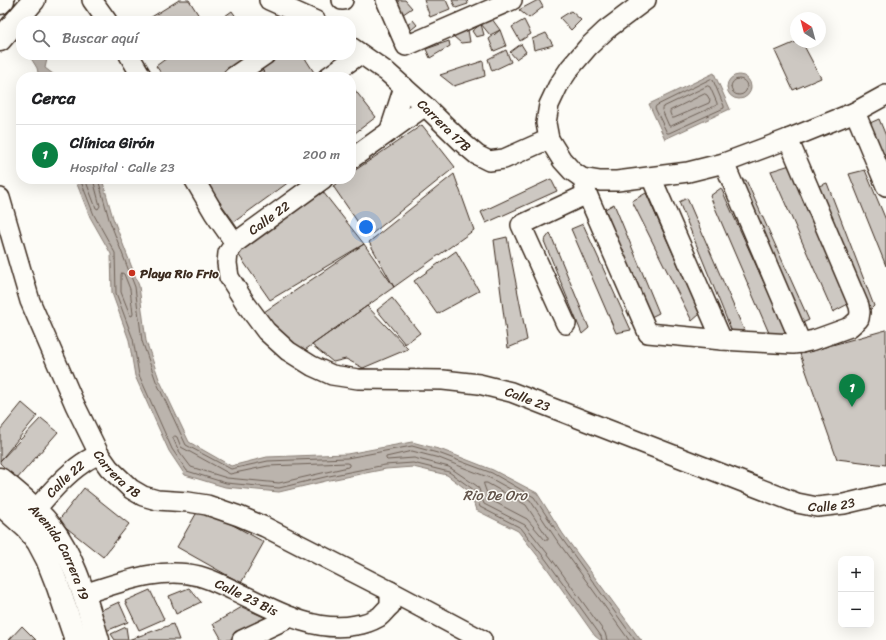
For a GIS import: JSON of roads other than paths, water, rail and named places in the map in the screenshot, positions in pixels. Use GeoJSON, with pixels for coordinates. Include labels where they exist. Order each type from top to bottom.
{"type":"FeatureCollection","features":[{"type":"Feature","properties":{"kind":"street"},"geometry":{"type":"LineString","coordinates":[[20,16],[34,0]]}},
{"type":"Feature","properties":{"kind":"street"},"geometry":{"type":"LineString","coordinates":[[92,0],[103,16]]}},
{"type":"Feature","properties":{"kind":"street"},"geometry":{"type":"LineString","coordinates":[[269,0],[305,16]]}},
{"type":"Feature","properties":{"kind":"street"},"geometry":{"type":"LineString","coordinates":[[386,0],[406,46],[512,0]]}},
{"type":"Feature","properties":{"kind":"street"},"geometry":{"type":"LineString","coordinates":[[646,0],[606,30],[570,68],[558,86],[550,105],[546,123],[549,140],[562,160],[585,186],[648,333],[722,340],[793,344],[814,340],[850,327],[859,319],[859,306],[788,140]]}},
{"type":"Feature","properties":{"kind":"street"},"geometry":{"type":"LineString","coordinates":[[0,40],[16,21]]}},
{"type":"Feature","properties":{"kind":"street","name":"Carrera 17B"},"geometry":{"type":"LineString","coordinates":[[356,51],[387,72],[476,155],[489,161],[504,159],[549,140]]}},
{"type":"Feature","properties":{"kind":"street"},"geometry":{"type":"LineString","coordinates":[[132,60],[139,72]]}},
{"type":"Feature","properties":{"kind":"street"},"geometry":{"type":"LineString","coordinates":[[240,72],[258,60]]}},
{"type":"Feature","properties":{"kind":"street"},"geometry":{"type":"LineString","coordinates":[[333,72],[345,60]]}},
{"type":"Feature","properties":{"kind":"street"},"geometry":{"type":"LineString","coordinates":[[390,130],[404,87]]}},
{"type":"Feature","properties":{"kind":"street"},"geometry":{"type":"LineString","coordinates":[[566,324],[522,225],[585,186],[600,181],[617,181],[688,172],[724,163],[788,140],[855,112],[886,95]]}},
{"type":"Feature","properties":{"kind":"street"},"geometry":{"type":"LineString","coordinates":[[356,155],[425,106]]}},
{"type":"Feature","properties":{"kind":"street"},"geometry":{"type":"LineString","coordinates":[[855,112],[886,186]]}},
{"type":"Feature","properties":{"kind":"street"},"geometry":{"type":"LineString","coordinates":[[724,163],[801,343]]}},
{"type":"Feature","properties":{"kind":"street"},"geometry":{"type":"LineString","coordinates":[[651,177],[722,340]]}},
{"type":"Feature","properties":{"kind":"street"},"geometry":{"type":"LineString","coordinates":[[197,184],[214,213],[235,243]]}},
{"type":"Feature","properties":{"kind":"street","name":"Calle 22"},"geometry":{"type":"LineString","coordinates":[[235,243],[316,184]]}},
{"type":"Feature","properties":{"kind":"street","name":"Carrera 18"},"geometry":{"type":"LineString","coordinates":[[0,198],[30,301],[75,405],[99,454],[109,468],[119,478],[131,489],[143,496],[156,500],[208,505],[265,527],[482,640]]}},
{"type":"Feature","properties":{"kind":"street","name":"Calle 23"},"geometry":{"type":"LineString","coordinates":[[235,243],[228,253],[227,263],[230,277],[246,304],[266,331],[288,351],[312,366],[332,375],[358,379],[443,380],[479,384],[511,392],[797,504],[817,507],[844,504],[886,494]]}},
{"type":"Feature","properties":{"kind":"street","name":"Calle 22"},"geometry":{"type":"LineString","coordinates":[[36,509],[73,470],[99,454]]}},
{"type":"Feature","properties":{"kind":"street","name":"Avenida Carrera 19"},"geometry":{"type":"LineString","coordinates":[[0,479],[36,509],[52,528],[64,546],[73,565],[98,640]]}},
{"type":"Feature","properties":{"kind":"street","name":"Avenida Carrera 19"},"geometry":{"type":"LineString","coordinates":[[0,504],[27,528],[38,542],[47,559],[58,587],[76,640]]}},
{"type":"Feature","properties":{"kind":"street","name":"Calle 23 Bis"},"geometry":{"type":"LineString","coordinates":[[83,594],[136,578],[156,574],[179,573],[199,576],[219,583],[291,617],[312,624],[330,627],[349,627],[365,624],[379,617],[390,606],[390,591]]}},
{"type":"Feature","properties":{"kind":"street"},"geometry":{"type":"LineString","coordinates":[[242,640],[291,617]]}},
{"type":"Feature","properties":{"kind":"water"},"geometry":{"type":"Polygon","coordinates":[[[32,60],[47,60],[45,68],[50,72],[38,72],[32,60]]]}},
{"type":"Feature","properties":{"kind":"water"},"geometry":{"type":"Polygon","coordinates":[[[714,73],[730,109],[665,139],[649,104],[714,73]]]}},
{"type":"Feature","properties":{"kind":"water"},"geometry":{"type":"Polygon","coordinates":[[[739,75],[748,78],[751,87],[748,96],[739,99],[730,96],[727,87],[730,78],[739,75]]]}},
{"type":"Feature","properties":{"kind":"water","name":"Rio De Oro"},"geometry":{"type":"Polygon","coordinates":[[[77,184],[103,184],[113,218],[139,286],[146,341],[159,379],[189,442],[231,466],[267,457],[347,454],[412,442],[442,450],[493,470],[537,493],[563,534],[642,640],[600,640],[595,636],[544,564],[518,531],[476,510],[470,492],[447,475],[413,467],[386,469],[279,492],[225,487],[185,475],[169,451],[135,376],[129,340],[112,293],[111,254],[90,217],[77,184]]]}},
{"type":"Feature","properties":{"kind":"place","name":"Playa Rio Frio"},"geometry":{"type":"Point","coordinates":[132,273]}},
{"type":"Feature","properties":{"kind":"place","name":"Clínica Girón"},"geometry":{"type":"Point","coordinates":[852,407]}}]}
